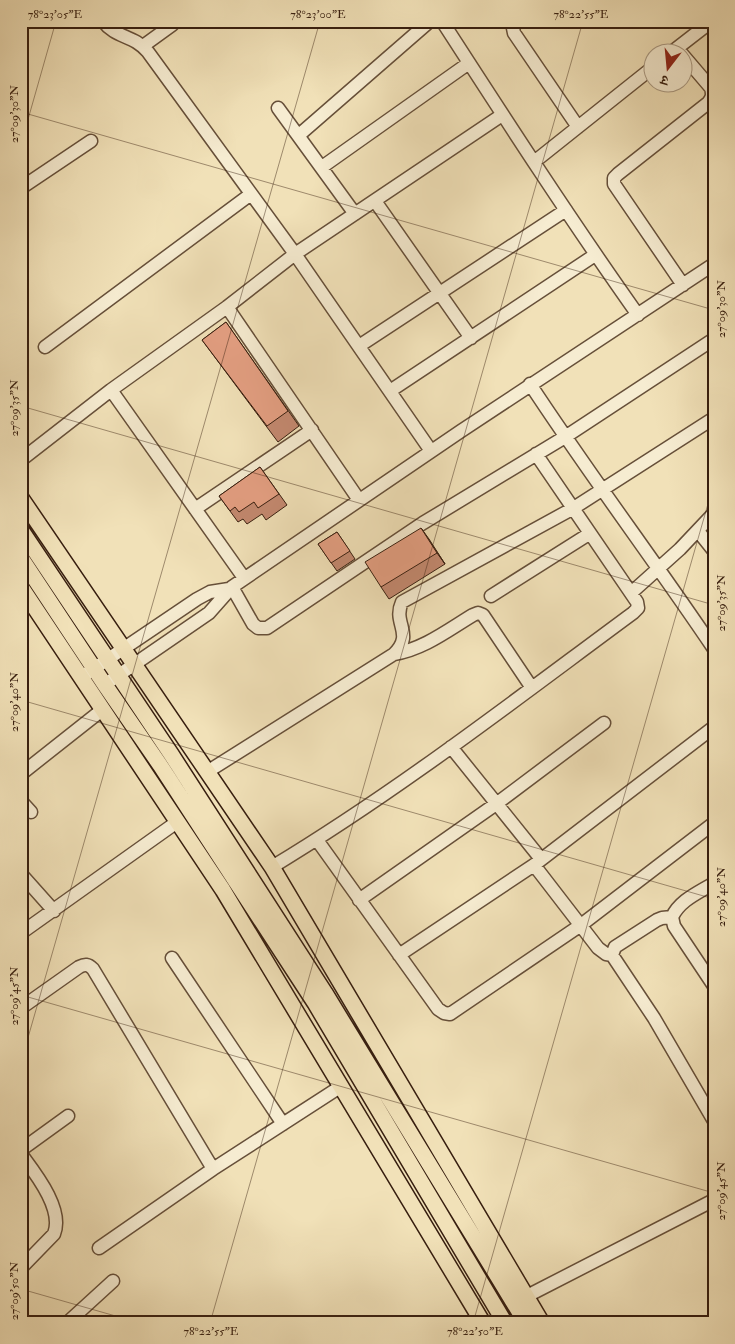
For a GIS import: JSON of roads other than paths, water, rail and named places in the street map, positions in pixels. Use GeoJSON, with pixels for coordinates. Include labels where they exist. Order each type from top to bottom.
{"type":"FeatureCollection","features":[{"type":"Feature","properties":{"kind":"main road"},"geometry":{"type":"LineString","coordinates":[[21,498],[272,867],[542,1323]]}},
{"type":"Feature","properties":{"kind":"main road"},"geometry":{"type":"LineString","coordinates":[[21,530],[172,754],[325,993],[526,1323]]}},
{"type":"Feature","properties":{"kind":"main road"},"geometry":{"type":"LineString","coordinates":[[21,558],[104,685],[160,765],[315,1003],[505,1323]]}},
{"type":"Feature","properties":{"kind":"main road"},"geometry":{"type":"LineString","coordinates":[[21,587],[222,890],[483,1323]]}},
{"type":"Feature","properties":{"kind":"street"},"geometry":{"type":"LineString","coordinates":[[143,46],[175,21]]}},
{"type":"Feature","properties":{"kind":"street"},"geometry":{"type":"LineString","coordinates":[[298,136],[430,21]]}},
{"type":"Feature","properties":{"kind":"street"},"geometry":{"type":"LineString","coordinates":[[442,21],[502,116],[595,255],[638,314]]}},
{"type":"Feature","properties":{"kind":"street"},"geometry":{"type":"LineString","coordinates":[[514,21],[514,32],[578,127]]}},
{"type":"Feature","properties":{"kind":"street"},"geometry":{"type":"LineString","coordinates":[[690,42],[712,21]]}},
{"type":"Feature","properties":{"kind":"street"},"geometry":{"type":"LineString","coordinates":[[104,22],[114,33],[137,41],[143,46],[294,254],[431,451]]}},
{"type":"Feature","properties":{"kind":"street"},"geometry":{"type":"LineString","coordinates":[[322,168],[469,64]]}},
{"type":"Feature","properties":{"kind":"street"},"geometry":{"type":"LineString","coordinates":[[683,286],[614,184],[614,178],[712,98],[711,88],[692,67]]}},
{"type":"Feature","properties":{"kind":"street"},"geometry":{"type":"LineString","coordinates":[[534,162],[642,76]]}},
{"type":"Feature","properties":{"kind":"street"},"geometry":{"type":"LineString","coordinates":[[278,108],[355,214]]}},
{"type":"Feature","properties":{"kind":"street"},"geometry":{"type":"LineString","coordinates":[[21,460],[110,390],[227,307],[294,254],[502,116]]}},
{"type":"Feature","properties":{"kind":"street"},"geometry":{"type":"LineString","coordinates":[[21,188],[91,141]]}},
{"type":"Feature","properties":{"kind":"street"},"geometry":{"type":"LineString","coordinates":[[45,347],[251,194]]}},
{"type":"Feature","properties":{"kind":"street"},"geometry":{"type":"LineString","coordinates":[[375,201],[471,338]]}},
{"type":"Feature","properties":{"kind":"street"},"geometry":{"type":"LineString","coordinates":[[359,346],[566,210]]}},
{"type":"Feature","properties":{"kind":"street"},"geometry":{"type":"LineString","coordinates":[[390,391],[595,255]]}},
{"type":"Feature","properties":{"kind":"street"},"geometry":{"type":"LineString","coordinates":[[92,694],[209,613],[230,588],[244,578],[530,384],[714,264]]}},
{"type":"Feature","properties":{"kind":"street"},"geometry":{"type":"LineString","coordinates":[[227,307],[359,500]]}},
{"type":"Feature","properties":{"kind":"street"},"geometry":{"type":"LineString","coordinates":[[230,588],[253,624],[258,628],[267,628],[422,523],[564,437],[714,339]]}},
{"type":"Feature","properties":{"kind":"street"},"geometry":{"type":"LineString","coordinates":[[530,384],[564,437],[604,490],[714,649]]}},
{"type":"Feature","properties":{"kind":"street"},"geometry":{"type":"LineString","coordinates":[[110,390],[244,578]]}},
{"type":"Feature","properties":{"kind":"street"},"geometry":{"type":"LineString","coordinates":[[207,772],[394,654],[401,647],[404,639],[399,617],[399,609],[402,602],[572,509],[714,418]]}},
{"type":"Feature","properties":{"kind":"street"},"geometry":{"type":"LineString","coordinates":[[194,510],[312,430]]}},
{"type":"Feature","properties":{"kind":"street"},"geometry":{"type":"LineString","coordinates":[[272,867],[317,840],[451,747],[634,613],[638,608],[637,602],[536,454]]}},
{"type":"Feature","properties":{"kind":"street"},"geometry":{"type":"LineString","coordinates":[[631,593],[698,531],[714,513]]}},
{"type":"Feature","properties":{"kind":"street"},"geometry":{"type":"LineString","coordinates":[[698,531],[714,551]]}},
{"type":"Feature","properties":{"kind":"street"},"geometry":{"type":"LineString","coordinates":[[491,596],[589,534]]}},
{"type":"Feature","properties":{"kind":"street"},"geometry":{"type":"LineString","coordinates":[[81,677],[203,595],[230,588]]}},
{"type":"Feature","properties":{"kind":"street"},"geometry":{"type":"LineString","coordinates":[[394,654],[420,647],[478,613],[484,615],[532,688]]}},
{"type":"Feature","properties":{"kind":"street"},"geometry":{"type":"LineString","coordinates":[[21,774],[102,710]]}},
{"type":"Feature","properties":{"kind":"street"},"geometry":{"type":"LineString","coordinates":[[359,900],[496,804],[604,723]]}},
{"type":"Feature","properties":{"kind":"street"},"geometry":{"type":"LineString","coordinates":[[399,955],[538,862],[714,728]]}},
{"type":"Feature","properties":{"kind":"street"},"geometry":{"type":"LineString","coordinates":[[451,747],[496,804],[598,948],[606,954],[612,955],[654,1018],[714,1121]]}},
{"type":"Feature","properties":{"kind":"street"},"geometry":{"type":"LineString","coordinates":[[21,800],[30,812]]}},
{"type":"Feature","properties":{"kind":"street"},"geometry":{"type":"LineString","coordinates":[[21,933],[177,822]]}},
{"type":"Feature","properties":{"kind":"street"},"geometry":{"type":"LineString","coordinates":[[317,840],[438,1009],[450,1014],[581,925],[714,823]]}},
{"type":"Feature","properties":{"kind":"street"},"geometry":{"type":"LineString","coordinates":[[21,874],[54,911]]}},
{"type":"Feature","properties":{"kind":"street"},"geometry":{"type":"LineString","coordinates":[[714,884],[676,908],[672,917],[674,926],[714,986]]}},
{"type":"Feature","properties":{"kind":"street"},"geometry":{"type":"LineString","coordinates":[[612,955],[614,948],[650,925],[662,918],[672,917]]}},
{"type":"Feature","properties":{"kind":"street"},"geometry":{"type":"LineString","coordinates":[[172,958],[283,1124]]}},
{"type":"Feature","properties":{"kind":"street"},"geometry":{"type":"LineString","coordinates":[[21,1008],[78,967],[90,966],[213,1169]]}},
{"type":"Feature","properties":{"kind":"street"},"geometry":{"type":"LineString","coordinates":[[99,1248],[213,1169],[340,1087]]}},
{"type":"Feature","properties":{"kind":"street"},"geometry":{"type":"LineString","coordinates":[[21,1150],[68,1116]]}},
{"type":"Feature","properties":{"kind":"street"},"geometry":{"type":"LineString","coordinates":[[21,1154],[48,1195],[56,1218],[54,1234],[21,1268]]}},
{"type":"Feature","properties":{"kind":"street"},"geometry":{"type":"LineString","coordinates":[[527,1296],[714,1200]]}},
{"type":"Feature","properties":{"kind":"street"},"geometry":{"type":"LineString","coordinates":[[67,1323],[113,1281]]}}]}
